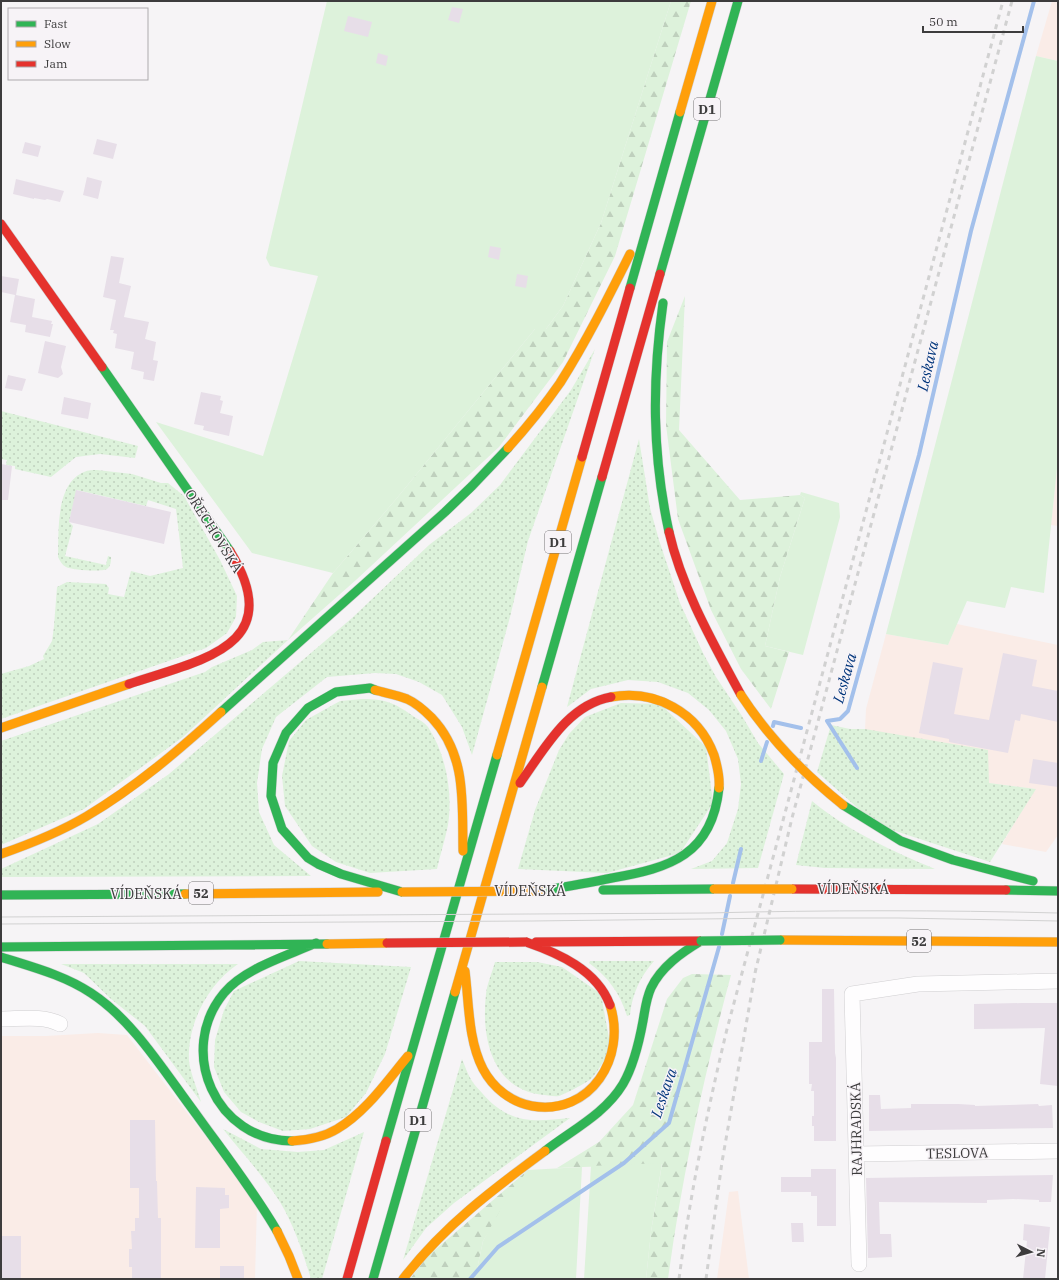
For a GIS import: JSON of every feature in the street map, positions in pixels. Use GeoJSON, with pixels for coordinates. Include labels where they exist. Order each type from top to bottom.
{"type":"FeatureCollection","features":[{"type":"Feature","properties":{"kind":"main road","name":"D1"},"geometry":{"type":"LineString","coordinates":[[347,1279],[712,1]]}},
{"type":"Feature","properties":{"kind":"main road","name":"D1"},"geometry":{"type":"LineString","coordinates":[[373,1279],[738,1]]}},
{"type":"Feature","properties":{"kind":"main road"},"geometry":{"type":"LineString","coordinates":[[1,854],[33,842],[80,820],[111,802],[140,781],[196,735],[421,533],[501,457],[548,400],[576,358],[652,212]]}},
{"type":"Feature","properties":{"kind":"main road"},"geometry":{"type":"LineString","coordinates":[[676,218],[658,346],[654,418],[657,459],[670,535],[690,590],[715,647],[741,695],[766,731],[784,753],[809,778],[843,805],[901,841],[953,860],[1013,877],[1058,887]]}},
{"type":"Feature","properties":{"kind":"main road","name":"OŘECHOVSKÁ"},"geometry":{"type":"LineString","coordinates":[[1,224],[179,476],[221,540],[242,575],[250,605],[247,622],[242,630],[226,647],[214,654],[1,728]]}},
{"type":"Feature","properties":{"kind":"main road"},"geometry":{"type":"LineString","coordinates":[[402,892],[342,874],[318,864],[296,847],[277,817],[272,795],[272,773],[277,749],[290,725],[304,710],[334,693],[361,688],[388,692],[413,703],[423,710],[441,728],[448,738],[458,766],[461,786],[463,872]]}},
{"type":"Feature","properties":{"kind":"main road"},"geometry":{"type":"LineString","coordinates":[[512,793],[563,725],[572,716],[589,704],[604,698],[631,695],[655,698],[683,712],[695,723],[705,736],[718,766],[720,786],[715,813],[704,836],[686,855],[670,864],[651,870],[540,891]]}},
{"type":"Feature","properties":{"kind":"main road","name":"VÍDEŇSKÁ"},"geometry":{"type":"LineString","coordinates":[[1,895],[792,889],[953,889],[1058,891]]}},
{"type":"Feature","properties":{"kind":"main road","name":"52"},"geometry":{"type":"LineString","coordinates":[[1,947],[780,940],[1058,942]]}},
{"type":"Feature","properties":{"kind":"main road"},"geometry":{"type":"LineString","coordinates":[[403,1279],[428,1248],[455,1221],[500,1184],[609,1103],[629,1075],[639,1041],[646,1003],[654,983],[668,964],[701,941]]}},
{"type":"Feature","properties":{"kind":"main road"},"geometry":{"type":"LineString","coordinates":[[464,961],[472,1028],[477,1052],[480,1063],[492,1082],[509,1098],[519,1103],[541,1108],[564,1105],[574,1101],[593,1088],[606,1069],[615,1037],[613,1014],[604,992],[581,969],[555,953],[526,942]]}},
{"type":"Feature","properties":{"kind":"main road"},"geometry":{"type":"LineString","coordinates":[[316,943],[253,971],[240,979],[223,994],[212,1011],[208,1020],[203,1041],[204,1062],[206,1073],[213,1092],[225,1109],[238,1123],[247,1129],[264,1136],[294,1141],[316,1138],[338,1129],[356,1115],[412,1050]]}},
{"type":"Feature","properties":{"kind":"main road"},"geometry":{"type":"LineString","coordinates":[[1,957],[64,978],[77,984],[103,1002],[146,1046],[268,1213],[286,1248],[298,1279]]}},
{"type":"Feature","properties":{"kind":"street","name":"RAJHRADSKÁ"},"geometry":{"type":"LineString","coordinates":[[859,1264],[852,994],[918,984],[1058,981]]}},
{"type":"Feature","properties":{"kind":"street"},"geometry":{"type":"LineString","coordinates":[[1,1019],[44,1018],[53,1020],[60,1024]]}},
{"type":"Feature","properties":{"kind":"street","name":"TESLOVA"},"geometry":{"type":"LineString","coordinates":[[857,1154],[1058,1151]]}},
{"type":"Feature","properties":{"kind":"shaded area"},"geometry":{"type":"Polygon","coordinates":[[[1052,1],[1058,1],[1058,61],[1036,56],[1052,1]]]}},
{"type":"Feature","properties":{"kind":"shaded area"},"geometry":{"type":"Polygon","coordinates":[[[1058,459],[1058,526],[1051,525],[1058,459]]]}},
{"type":"Feature","properties":{"kind":"shaded area"},"geometry":{"type":"Polygon","coordinates":[[[957,624],[1058,645],[1058,835],[1046,852],[1002,844],[1035,789],[988,783],[865,729],[866,709],[886,634],[948,645],[957,624]]]}},
{"type":"Feature","properties":{"kind":"shaded area"},"geometry":{"type":"Polygon","coordinates":[[[98,1033],[127,1035],[257,1203],[255,1279],[1,1279],[1,1036],[46,1036],[98,1033]]]}},
{"type":"Feature","properties":{"kind":"shaded area"},"geometry":{"type":"Polygon","coordinates":[[[738,1191],[749,1279],[717,1279],[729,1192],[738,1191]]]}},
{"type":"Feature","properties":{"kind":"green space"},"geometry":{"type":"Polygon","coordinates":[[[327,1],[671,1],[601,223],[563,306],[546,329],[535,329],[397,498],[333,573],[252,553],[156,422],[263,456],[318,276],[270,266],[266,258],[327,1]]]}},
{"type":"Feature","properties":{"kind":"green space"},"geometry":{"type":"Polygon","coordinates":[[[671,1],[691,1],[615,256],[563,362],[499,447],[356,580],[288,640],[333,573],[397,498],[535,329],[546,329],[563,306],[601,223],[671,1]]]}},
{"type":"Feature","properties":{"kind":"green space"},"geometry":{"type":"Polygon","coordinates":[[[1036,56],[1058,61],[1058,459],[1044,593],[1011,587],[1005,608],[967,601],[948,645],[886,634],[1036,56]]]}},
{"type":"Feature","properties":{"kind":"green space"},"geometry":{"type":"Polygon","coordinates":[[[685,296],[679,430],[740,500],[800,495],[805,498],[780,577],[765,646],[789,652],[771,709],[741,669],[711,610],[678,519],[666,425],[667,342],[685,296]]]}},
{"type":"Feature","properties":{"kind":"green space"},"geometry":{"type":"Polygon","coordinates":[[[595,349],[528,541],[510,617],[472,755],[462,727],[442,695],[419,682],[396,674],[375,673],[327,677],[276,717],[262,749],[257,783],[259,812],[274,845],[311,876],[1,877],[1,869],[98,824],[169,774],[352,618],[429,545],[471,513],[500,485],[571,390],[595,349]]]}},
{"type":"Feature","properties":{"kind":"green space"},"geometry":{"type":"Polygon","coordinates":[[[1,411],[138,446],[135,458],[100,454],[76,457],[51,477],[15,469],[15,466],[6,465],[7,460],[1,459],[1,411]]]}},
{"type":"Feature","properties":{"kind":"green space"},"geometry":{"type":"Polygon","coordinates":[[[639,439],[650,508],[680,603],[716,677],[758,743],[784,774],[758,868],[691,869],[712,861],[727,843],[738,809],[741,784],[738,759],[726,731],[709,710],[688,693],[658,682],[628,680],[591,689],[567,707],[639,439]]]}},
{"type":"Feature","properties":{"kind":"green space"},"geometry":{"type":"Polygon","coordinates":[[[97,470],[132,474],[161,483],[168,483],[184,496],[220,560],[237,596],[236,617],[227,633],[206,648],[1,719],[1,674],[29,666],[44,659],[43,656],[52,641],[57,587],[67,582],[106,584],[109,588],[108,594],[124,597],[131,571],[150,576],[183,568],[176,509],[148,500],[146,506],[77,490],[69,522],[73,526],[65,556],[106,565],[108,556],[111,557],[110,563],[107,569],[104,570],[80,570],[69,568],[62,564],[58,557],[60,510],[63,498],[68,487],[75,478],[86,471],[97,470]]]}},
{"type":"Feature","properties":{"kind":"green space"},"geometry":{"type":"Polygon","coordinates":[[[801,492],[839,503],[840,517],[803,655],[765,646],[780,577],[805,498],[800,495],[801,492]]]}},
{"type":"Feature","properties":{"kind":"green space"},"geometry":{"type":"Polygon","coordinates":[[[288,640],[183,737],[84,809],[1,845],[1,741],[205,672],[212,667],[252,650],[263,642],[288,640]]]}},
{"type":"Feature","properties":{"kind":"green space"},"geometry":{"type":"Polygon","coordinates":[[[362,699],[385,701],[403,709],[428,727],[439,749],[447,774],[450,800],[447,831],[437,869],[370,873],[336,862],[312,846],[285,806],[282,776],[289,741],[306,720],[340,701],[362,699]]]}},
{"type":"Feature","properties":{"kind":"green space"},"geometry":{"type":"Polygon","coordinates":[[[621,703],[660,704],[706,747],[713,803],[680,853],[607,873],[518,869],[535,810],[559,750],[569,734],[585,717],[621,703]]]}},
{"type":"Feature","properties":{"kind":"green space"},"geometry":{"type":"Polygon","coordinates":[[[831,725],[850,729],[865,729],[988,750],[989,783],[1036,789],[990,862],[877,825],[817,772],[831,725]]]}},
{"type":"Feature","properties":{"kind":"green space"},"geometry":{"type":"Polygon","coordinates":[[[812,801],[840,822],[871,840],[935,869],[825,868],[796,865],[812,801]]]}},
{"type":"Feature","properties":{"kind":"green space"},"geometry":{"type":"Polygon","coordinates":[[[299,961],[411,967],[385,1054],[366,1093],[346,1117],[310,1129],[283,1131],[259,1122],[241,1112],[224,1092],[214,1067],[215,1040],[224,1010],[234,991],[299,961]]]}},
{"type":"Feature","properties":{"kind":"green space"},"geometry":{"type":"Polygon","coordinates":[[[590,961],[654,961],[638,986],[630,1015],[627,1016],[621,1000],[608,980],[589,963],[590,961]]]}},
{"type":"Feature","properties":{"kind":"green space"},"geometry":{"type":"Polygon","coordinates":[[[495,962],[537,962],[562,967],[601,994],[611,1049],[591,1079],[561,1095],[553,1096],[526,1091],[512,1083],[501,1072],[488,1044],[485,1011],[488,982],[495,962]]]}},
{"type":"Feature","properties":{"kind":"green space"},"geometry":{"type":"Polygon","coordinates":[[[61,964],[238,964],[217,982],[209,994],[196,1019],[192,1033],[189,1047],[189,1061],[192,1076],[201,1102],[145,1026],[111,999],[84,973],[61,964]]]}},
{"type":"Feature","properties":{"kind":"green space"},"geometry":{"type":"Polygon","coordinates":[[[692,974],[731,975],[712,1050],[687,1164],[668,1279],[646,1279],[651,1232],[662,1164],[557,1168],[599,1142],[633,1105],[667,999],[683,978],[692,974]]]}},
{"type":"Feature","properties":{"kind":"green space"},"geometry":{"type":"Polygon","coordinates":[[[462,1059],[474,1084],[502,1111],[522,1119],[544,1120],[570,1118],[454,1203],[426,1228],[403,1260],[462,1059]]]}},
{"type":"Feature","properties":{"kind":"green space"},"geometry":{"type":"Polygon","coordinates":[[[223,1129],[261,1149],[298,1152],[324,1150],[364,1132],[322,1279],[311,1279],[294,1230],[280,1202],[260,1174],[223,1129]]]}},
{"type":"Feature","properties":{"kind":"green space"},"geometry":{"type":"Polygon","coordinates":[[[662,1163],[651,1232],[646,1279],[584,1279],[591,1166],[662,1163]]]}},
{"type":"Feature","properties":{"kind":"green space"},"geometry":{"type":"Polygon","coordinates":[[[582,1167],[576,1279],[475,1279],[483,1241],[509,1194],[528,1170],[582,1167]]]}},
{"type":"Feature","properties":{"kind":"green space"},"geometry":{"type":"Polygon","coordinates":[[[528,1170],[483,1241],[475,1279],[410,1279],[428,1256],[528,1170]]]}},
{"type":"Feature","properties":{"kind":"building"},"geometry":{"type":"Polygon","coordinates":[[[452,7],[463,9],[459,23],[448,20],[452,7]]]}},
{"type":"Feature","properties":{"kind":"building"},"geometry":{"type":"Polygon","coordinates":[[[348,16],[372,22],[368,37],[344,31],[348,16]]]}},
{"type":"Feature","properties":{"kind":"building"},"geometry":{"type":"Polygon","coordinates":[[[378,53],[388,56],[386,66],[376,63],[378,53]]]}},
{"type":"Feature","properties":{"kind":"building"},"geometry":{"type":"Polygon","coordinates":[[[97,139],[117,144],[113,159],[93,154],[97,139]]]}},
{"type":"Feature","properties":{"kind":"building"},"geometry":{"type":"Polygon","coordinates":[[[25,142],[41,146],[38,157],[22,153],[25,142]]]}},
{"type":"Feature","properties":{"kind":"building"},"geometry":{"type":"Polygon","coordinates":[[[87,177],[102,181],[98,199],[83,195],[87,177]]]}},
{"type":"Feature","properties":{"kind":"building"},"geometry":{"type":"Polygon","coordinates":[[[16,179],[64,191],[60,202],[47,199],[34,199],[13,194],[16,179]]]}},
{"type":"Feature","properties":{"kind":"building"},"geometry":{"type":"Polygon","coordinates":[[[490,246],[501,248],[499,260],[488,257],[490,246]]]}},
{"type":"Feature","properties":{"kind":"building"},"geometry":{"type":"Polygon","coordinates":[[[111,256],[124,258],[119,283],[131,286],[124,317],[149,322],[145,339],[156,342],[153,360],[158,361],[154,381],[143,379],[144,372],[131,369],[134,352],[115,348],[117,334],[113,333],[114,330],[110,330],[116,300],[103,297],[111,256]]]}},
{"type":"Feature","properties":{"kind":"building"},"geometry":{"type":"Polygon","coordinates":[[[517,274],[528,276],[526,288],[515,286],[517,274]]]}},
{"type":"Feature","properties":{"kind":"building"},"geometry":{"type":"Polygon","coordinates":[[[1,276],[19,279],[16,295],[35,299],[32,317],[52,321],[51,324],[53,324],[50,337],[25,332],[26,325],[10,322],[15,295],[1,292],[1,276]]]}},
{"type":"Feature","properties":{"kind":"building"},"geometry":{"type":"Polygon","coordinates":[[[45,341],[66,346],[61,367],[63,374],[58,378],[38,373],[45,341]]]}},
{"type":"Feature","properties":{"kind":"building"},"geometry":{"type":"Polygon","coordinates":[[[8,375],[26,379],[22,391],[5,388],[8,375]]]}},
{"type":"Feature","properties":{"kind":"building"},"geometry":{"type":"Polygon","coordinates":[[[201,392],[221,396],[220,400],[223,401],[220,413],[233,416],[229,436],[203,430],[204,426],[194,424],[201,392]]]}},
{"type":"Feature","properties":{"kind":"building"},"geometry":{"type":"Polygon","coordinates":[[[64,397],[91,403],[88,419],[61,414],[64,397]]]}},
{"type":"Feature","properties":{"kind":"building"},"geometry":{"type":"Polygon","coordinates":[[[1,464],[12,466],[8,500],[1,500],[1,464]]]}},
{"type":"Feature","properties":{"kind":"building"},"geometry":{"type":"Polygon","coordinates":[[[76,490],[171,512],[164,544],[69,522],[76,490]]]}},
{"type":"Feature","properties":{"kind":"building"},"geometry":{"type":"Polygon","coordinates":[[[1003,653],[1037,660],[1032,686],[1058,691],[1058,722],[1021,714],[1020,721],[1015,720],[1008,753],[949,742],[949,739],[919,733],[933,662],[963,668],[954,714],[989,720],[1003,653]]]}},
{"type":"Feature","properties":{"kind":"building"},"geometry":{"type":"Polygon","coordinates":[[[1033,759],[1058,763],[1058,787],[1029,783],[1033,759]]]}},
{"type":"Feature","properties":{"kind":"building"},"geometry":{"type":"Polygon","coordinates":[[[822,989],[834,989],[836,1141],[814,1141],[814,1126],[812,1126],[812,1116],[814,1116],[814,1091],[811,1091],[812,1084],[809,1084],[809,1042],[822,1042],[822,989]]]}},
{"type":"Feature","properties":{"kind":"building"},"geometry":{"type":"Polygon","coordinates":[[[1058,1003],[1058,1086],[1040,1084],[1045,1028],[974,1029],[974,1004],[1058,1003]]]}},
{"type":"Feature","properties":{"kind":"building"},"geometry":{"type":"Polygon","coordinates":[[[869,1095],[880,1095],[881,1109],[911,1108],[911,1104],[958,1104],[975,1106],[1052,1105],[1053,1128],[869,1131],[869,1095]]]}},
{"type":"Feature","properties":{"kind":"building"},"geometry":{"type":"Polygon","coordinates":[[[130,1120],[155,1120],[158,1218],[161,1218],[161,1279],[132,1278],[132,1267],[129,1267],[129,1249],[132,1249],[131,1231],[135,1231],[135,1218],[139,1218],[139,1188],[130,1188],[130,1120]]]}},
{"type":"Feature","properties":{"kind":"building"},"geometry":{"type":"Polygon","coordinates":[[[811,1169],[836,1169],[836,1226],[817,1226],[817,1196],[811,1196],[811,1192],[781,1192],[781,1177],[811,1177],[811,1169]]]}},
{"type":"Feature","properties":{"kind":"building"},"geometry":{"type":"Polygon","coordinates":[[[1053,1175],[1051,1202],[1013,1199],[987,1200],[987,1203],[879,1202],[880,1234],[891,1234],[892,1257],[868,1258],[866,1178],[1053,1175]]]}},
{"type":"Feature","properties":{"kind":"building"},"geometry":{"type":"Polygon","coordinates":[[[196,1187],[225,1188],[225,1195],[229,1195],[229,1208],[220,1209],[220,1248],[195,1248],[196,1187]]]}},
{"type":"Feature","properties":{"kind":"building"},"geometry":{"type":"Polygon","coordinates":[[[791,1223],[803,1223],[804,1242],[792,1242],[791,1223]]]}},
{"type":"Feature","properties":{"kind":"building"},"geometry":{"type":"Polygon","coordinates":[[[1024,1224],[1050,1227],[1045,1279],[1023,1279],[1027,1241],[1023,1240],[1024,1224]]]}},
{"type":"Feature","properties":{"kind":"building"},"geometry":{"type":"Polygon","coordinates":[[[1,1236],[21,1236],[21,1279],[1,1279],[1,1236]]]}},
{"type":"Feature","properties":{"kind":"building"},"geometry":{"type":"Polygon","coordinates":[[[220,1266],[244,1266],[244,1279],[220,1279],[220,1266]]]}},
{"type":"Feature","properties":{"kind":"waterway","name":"Leskava"},"geometry":{"type":"LineString","coordinates":[[857,768],[827,721],[840,719],[848,711],[919,455],[971,231],[1034,1]]}},
{"type":"Feature","properties":{"kind":"waterway","name":"Leskava"},"geometry":{"type":"LineString","coordinates":[[773,726],[774,722],[801,728]]}},
{"type":"Feature","properties":{"kind":"waterway","name":"Leskava"},"geometry":{"type":"LineString","coordinates":[[761,761],[767,742]]}},
{"type":"Feature","properties":{"kind":"waterway","name":"Leskava"},"geometry":{"type":"LineString","coordinates":[[733,883],[741,849]]}},
{"type":"Feature","properties":{"kind":"waterway","name":"Leskava"},"geometry":{"type":"LineString","coordinates":[[722,934],[730,896]]}},
{"type":"Feature","properties":{"kind":"waterway","name":"Leskava"},"geometry":{"type":"LineString","coordinates":[[470,1279],[498,1247],[624,1163],[669,1123],[719,947]]}},
{"type":"Feature","properties":{"kind":"tram line"},"geometry":{"type":"LineString","coordinates":[[1,917],[839,911],[1058,913]]}},
{"type":"Feature","properties":{"kind":"tram line"},"geometry":{"type":"LineString","coordinates":[[1,924],[785,918],[899,918],[1058,921]]}},
{"type":"Feature","properties":{"kind":"railway"},"geometry":{"type":"LineString","coordinates":[[679,1279],[688,1216],[727,1029],[1003,1]]}},
{"type":"Feature","properties":{"kind":"railway"},"geometry":{"type":"LineString","coordinates":[[755,973],[792,818],[1012,1]]}},
{"type":"Feature","properties":{"kind":"railway"},"geometry":{"type":"LineString","coordinates":[[706,1279],[722,1162],[756,968]]}},
{"type":"Feature","properties":{"kind":"traffic: fast"},"geometry":{"type":"LineString","coordinates":[[660,274],[738,1]]}},
{"type":"Feature","properties":{"kind":"traffic: fast"},"geometry":{"type":"LineString","coordinates":[[630,288],[680,112]]}},
{"type":"Feature","properties":{"kind":"traffic: fast"},"geometry":{"type":"LineString","coordinates":[[663,303],[657,361],[656,418],[659,474],[669,532]]}},
{"type":"Feature","properties":{"kind":"traffic: fast"},"geometry":{"type":"LineString","coordinates":[[102,367],[230,551]]}},
{"type":"Feature","properties":{"kind":"traffic: fast"},"geometry":{"type":"LineString","coordinates":[[221,712],[445,512],[508,448]]}},
{"type":"Feature","properties":{"kind":"traffic: fast"},"geometry":{"type":"LineString","coordinates":[[542,687],[602,477]]}},
{"type":"Feature","properties":{"kind":"traffic: fast"},"geometry":{"type":"LineString","coordinates":[[375,690],[370,688],[336,692],[308,708],[286,733],[273,763],[271,796],[282,829],[308,858],[341,874],[402,892]]}},
{"type":"Feature","properties":{"kind":"traffic: fast"},"geometry":{"type":"LineString","coordinates":[[386,1141],[497,755]]}},
{"type":"Feature","properties":{"kind":"traffic: fast"},"geometry":{"type":"LineString","coordinates":[[540,891],[633,874],[669,863],[685,854],[697,843],[707,829],[715,811],[719,788]]}},
{"type":"Feature","properties":{"kind":"traffic: fast"},"geometry":{"type":"LineString","coordinates":[[843,805],[901,841],[953,860],[1033,881]]}},
{"type":"Feature","properties":{"kind":"traffic: fast"},"geometry":{"type":"LineString","coordinates":[[603,890],[714,889]]}},
{"type":"Feature","properties":{"kind":"traffic: fast"},"geometry":{"type":"LineString","coordinates":[[1006,890],[1058,891]]}},
{"type":"Feature","properties":{"kind":"traffic: fast"},"geometry":{"type":"LineString","coordinates":[[1,895],[185,894]]}},
{"type":"Feature","properties":{"kind":"traffic: fast"},"geometry":{"type":"LineString","coordinates":[[701,941],[780,940]]}},
{"type":"Feature","properties":{"kind":"traffic: fast"},"geometry":{"type":"LineString","coordinates":[[545,1151],[598,1113],[616,1095],[627,1077],[636,1054],[648,996],[655,980],[672,961],[701,941]]}},
{"type":"Feature","properties":{"kind":"traffic: fast"},"geometry":{"type":"LineString","coordinates":[[292,1141],[265,1137],[243,1126],[224,1109],[212,1089],[204,1065],[204,1041],[210,1016],[224,993],[233,984],[243,976],[267,964],[316,943]]}},
{"type":"Feature","properties":{"kind":"traffic: fast"},"geometry":{"type":"LineString","coordinates":[[1,947],[327,944]]}},
{"type":"Feature","properties":{"kind":"traffic: fast"},"geometry":{"type":"LineString","coordinates":[[1,957],[48,972],[70,981],[91,993],[121,1018],[160,1065],[248,1186],[277,1231]]}},
{"type":"Feature","properties":{"kind":"traffic: fast"},"geometry":{"type":"LineString","coordinates":[[373,1279],[455,992]]}},
{"type":"Feature","properties":{"kind":"traffic: slow"},"geometry":{"type":"LineString","coordinates":[[680,112],[712,1]]}},
{"type":"Feature","properties":{"kind":"traffic: slow"},"geometry":{"type":"LineString","coordinates":[[508,448],[548,400],[560,383],[588,336],[630,254]]}},
{"type":"Feature","properties":{"kind":"traffic: slow"},"geometry":{"type":"LineString","coordinates":[[497,755],[582,457]]}},
{"type":"Feature","properties":{"kind":"traffic: slow"},"geometry":{"type":"LineString","coordinates":[[1,728],[129,684]]}},
{"type":"Feature","properties":{"kind":"traffic: slow"},"geometry":{"type":"LineString","coordinates":[[455,992],[542,687]]}},
{"type":"Feature","properties":{"kind":"traffic: slow"},"geometry":{"type":"LineString","coordinates":[[375,690],[407,699],[414,703],[432,718],[443,732],[457,764],[460,780],[463,815],[463,851]]}},
{"type":"Feature","properties":{"kind":"traffic: slow"},"geometry":{"type":"LineString","coordinates":[[611,697],[627,695],[659,700],[686,716],[707,740],[714,755],[719,775],[719,788]]}},
{"type":"Feature","properties":{"kind":"traffic: slow"},"geometry":{"type":"LineString","coordinates":[[741,695],[775,740],[814,780],[843,805]]}},
{"type":"Feature","properties":{"kind":"traffic: slow"},"geometry":{"type":"LineString","coordinates":[[1,854],[56,832],[77,822],[105,805],[157,767],[221,712]]}},
{"type":"Feature","properties":{"kind":"traffic: slow"},"geometry":{"type":"LineString","coordinates":[[714,889],[792,889]]}},
{"type":"Feature","properties":{"kind":"traffic: slow"},"geometry":{"type":"LineString","coordinates":[[402,892],[540,891]]}},
{"type":"Feature","properties":{"kind":"traffic: slow"},"geometry":{"type":"LineString","coordinates":[[185,894],[378,892]]}},
{"type":"Feature","properties":{"kind":"traffic: slow"},"geometry":{"type":"LineString","coordinates":[[780,940],[1058,942]]}},
{"type":"Feature","properties":{"kind":"traffic: slow"},"geometry":{"type":"LineString","coordinates":[[327,944],[387,943]]}},
{"type":"Feature","properties":{"kind":"traffic: slow"},"geometry":{"type":"LineString","coordinates":[[465,971],[468,1008],[474,1046],[483,1069],[487,1076],[503,1093],[510,1098],[532,1106],[553,1107],[571,1102],[587,1092],[600,1079],[608,1062],[613,1044],[614,1025],[610,1005]]}},
{"type":"Feature","properties":{"kind":"traffic: slow"},"geometry":{"type":"LineString","coordinates":[[292,1141],[321,1136],[332,1132],[348,1122],[376,1096],[408,1056]]}},
{"type":"Feature","properties":{"kind":"traffic: slow"},"geometry":{"type":"LineString","coordinates":[[403,1279],[452,1225],[506,1180],[545,1151]]}},
{"type":"Feature","properties":{"kind":"traffic: slow"},"geometry":{"type":"LineString","coordinates":[[277,1231],[298,1279]]}},
{"type":"Feature","properties":{"kind":"traffic: jam"},"geometry":{"type":"LineString","coordinates":[[1,224],[102,367]]}},
{"type":"Feature","properties":{"kind":"traffic: jam"},"geometry":{"type":"LineString","coordinates":[[602,477],[660,274]]}},
{"type":"Feature","properties":{"kind":"traffic: jam"},"geometry":{"type":"LineString","coordinates":[[582,457],[630,288]]}},
{"type":"Feature","properties":{"kind":"traffic: jam"},"geometry":{"type":"LineString","coordinates":[[669,532],[690,595],[709,636],[741,695]]}},
{"type":"Feature","properties":{"kind":"traffic: jam"},"geometry":{"type":"LineString","coordinates":[[129,684],[183,667],[208,657],[228,644],[243,629],[249,609],[246,583],[230,551]]}},
{"type":"Feature","properties":{"kind":"traffic: jam"},"geometry":{"type":"LineString","coordinates":[[520,783],[548,743],[569,719],[582,709],[595,702],[611,697]]}},
{"type":"Feature","properties":{"kind":"traffic: jam"},"geometry":{"type":"LineString","coordinates":[[792,889],[1006,890]]}},
{"type":"Feature","properties":{"kind":"traffic: jam"},"geometry":{"type":"LineString","coordinates":[[536,942],[701,941]]}},
{"type":"Feature","properties":{"kind":"traffic: jam"},"geometry":{"type":"LineString","coordinates":[[526,942],[575,964],[596,982],[610,1005]]}},
{"type":"Feature","properties":{"kind":"traffic: jam"},"geometry":{"type":"LineString","coordinates":[[387,943],[526,942]]}},
{"type":"Feature","properties":{"kind":"traffic: jam"},"geometry":{"type":"LineString","coordinates":[[347,1279],[386,1141]]}}]}
